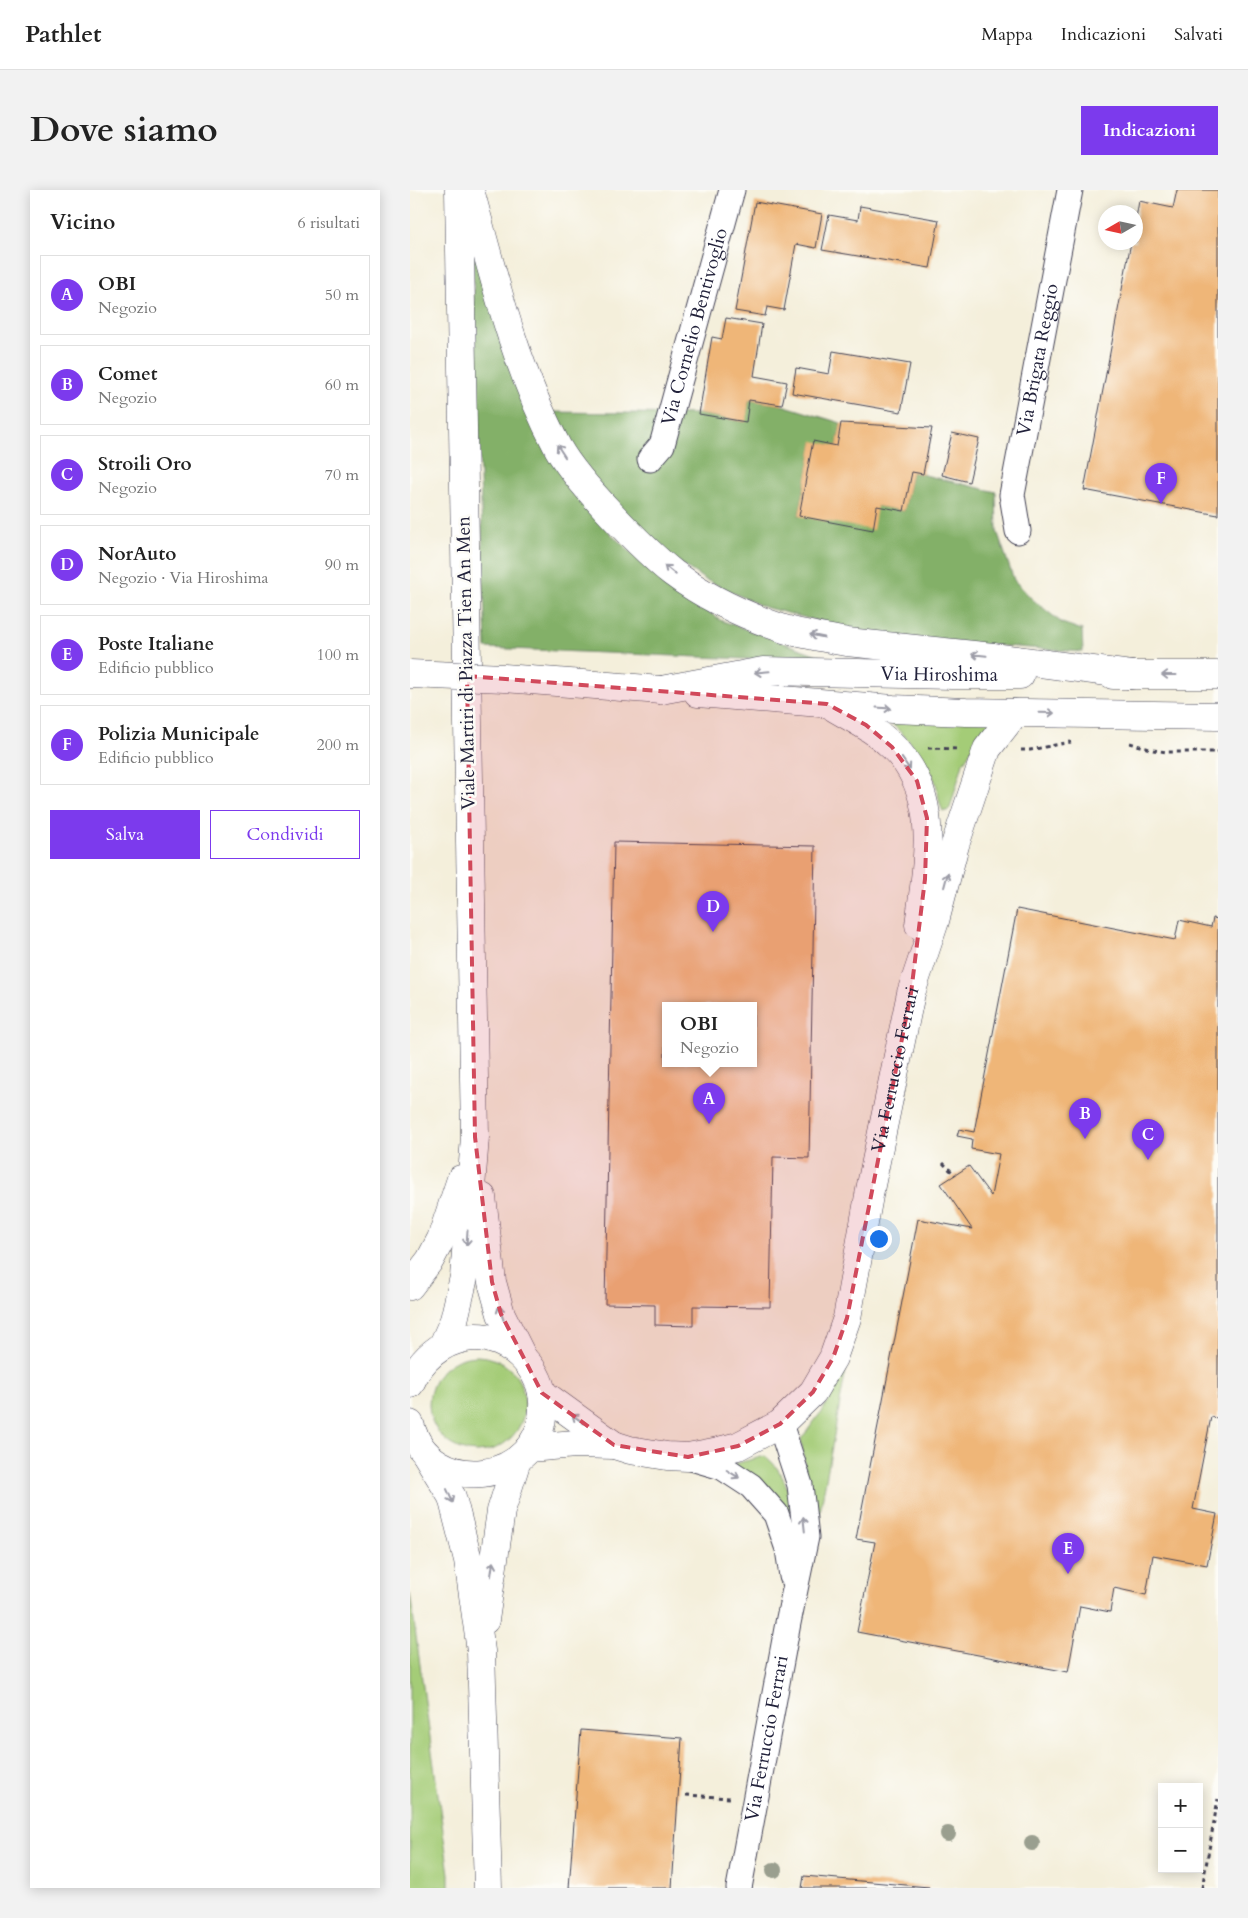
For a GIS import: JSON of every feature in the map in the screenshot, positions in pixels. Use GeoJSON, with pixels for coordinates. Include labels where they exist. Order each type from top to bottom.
{"type":"FeatureCollection","features":[{"type":"Feature","properties":{"kind":"main road","name":"Viale Martiri di Piazza Tien An Men"},"geometry":{"type":"LineString","coordinates":[[410,1384],[429,1348],[454,1320],[460,1300],[464,1277],[475,1137],[459,190]]}},
{"type":"Feature","properties":{"kind":"main road"},"geometry":{"type":"LineString","coordinates":[[470,190],[497,292],[525,374],[540,413],[559,450],[593,494],[630,534],[673,573],[757,619],[818,637],[847,642],[1071,666],[1131,675]]}},
{"type":"Feature","properties":{"kind":"main road","name":"Via Hiroshima"},"geometry":{"type":"LineString","coordinates":[[661,690],[763,671],[952,675],[1218,674]]}},
{"type":"Feature","properties":{"kind":"main road","name":"Via Hiroshima"},"geometry":{"type":"LineString","coordinates":[[410,674],[504,678],[912,710],[1218,716]]}},
{"type":"Feature","properties":{"kind":"main road","name":"Via Hiroshima"},"geometry":{"type":"LineString","coordinates":[[827,704],[866,726],[892,747],[910,769],[924,798],[928,818],[925,879],[911,993]]}},
{"type":"Feature","properties":{"kind":"main road","name":"Via Ferruccio Ferrari"},"geometry":{"type":"LineString","coordinates":[[688,1457],[738,1446],[780,1424],[813,1392],[833,1358],[847,1318],[870,1190],[911,993],[935,921],[955,845],[987,749],[1015,713]]}},
{"type":"Feature","properties":{"kind":"main road","name":"Viale Martiri di Piazza Tien An Men"},"geometry":{"type":"LineString","coordinates":[[475,1137],[492,1282],[501,1314],[522,1356],[535,1373],[542,1394],[543,1408],[536,1436],[523,1454],[501,1511],[480,1652]]}},
{"type":"Feature","properties":{"kind":"main road"},"geometry":{"type":"LineString","coordinates":[[410,1286],[430,1260],[442,1239],[475,1137]]}},
{"type":"Feature","properties":{"kind":"main road","name":"Viale Martiri di Piazza Tien An Men"},"geometry":{"type":"LineString","coordinates":[[429,1348],[460,1338],[478,1337],[496,1340],[522,1356]]}},
{"type":"Feature","properties":{"kind":"main road"},"geometry":{"type":"LineString","coordinates":[[542,1394],[614,1445]]}},
{"type":"Feature","properties":{"kind":"main road","name":"Viale Martiri di Piazza Tien An Men"},"geometry":{"type":"LineString","coordinates":[[410,1424],[413,1435],[452,1497],[468,1560],[480,1652],[488,1888]]}},
{"type":"Feature","properties":{"kind":"main road"},"geometry":{"type":"LineString","coordinates":[[523,1454],[574,1444],[614,1445],[647,1453],[688,1457]]}},
{"type":"Feature","properties":{"kind":"main road","name":"Viale Martiri di Piazza Tien An Men"},"geometry":{"type":"LineString","coordinates":[[426,1454],[442,1466],[460,1473],[480,1474],[499,1470],[523,1454]]}},
{"type":"Feature","properties":{"kind":"street","name":"Via Cornelio Bentivoglio"},"geometry":{"type":"LineString","coordinates":[[650,459],[662,445],[732,190]]}},
{"type":"Feature","properties":{"kind":"street","name":"Via Brigata Reggio"},"geometry":{"type":"LineString","coordinates":[[1018,531],[1012,495],[1070,190]]}},
{"type":"Feature","properties":{"kind":"street","name":"Via Ferruccio Ferrari"},"geometry":{"type":"LineString","coordinates":[[739,1888],[794,1588],[806,1537],[800,1485],[780,1424]]}},
{"type":"Feature","properties":{"kind":"street","name":"Via Ferruccio Ferrari"},"geometry":{"type":"LineString","coordinates":[[688,1457],[722,1467],[751,1486],[776,1514],[788,1549],[794,1588]]}},
{"type":"Feature","properties":{"kind":"path"},"geometry":{"type":"LineString","coordinates":[[943,1162],[955,1175]]}},
{"type":"Feature","properties":{"kind":"path"},"geometry":{"type":"LineString","coordinates":[[686,1795],[734,1798]]}},
{"type":"Feature","properties":{"kind":"path"},"geometry":{"type":"LineString","coordinates":[[1202,1888],[1218,1799]]}},
{"type":"Feature","properties":{"kind":"highlighted area"},"geometry":{"type":"Polygon","coordinates":[[[467,676],[827,704],[866,725],[892,747],[917,781],[927,818],[925,879],[911,993],[847,1318],[833,1358],[813,1392],[780,1424],[738,1446],[688,1457],[614,1445],[542,1393],[501,1314],[492,1282],[475,1137],[467,676]]]}},
{"type":"Feature","properties":{"kind":"green space"},"geometry":{"type":"Polygon","coordinates":[[[472,246],[563,474],[610,533],[652,572],[720,620],[840,663],[486,648],[472,246]]]}},
{"type":"Feature","properties":{"kind":"green space"},"geometry":{"type":"Polygon","coordinates":[[[749,400],[782,405],[841,423],[837,446],[813,442],[799,516],[877,506],[904,511],[912,472],[996,492],[997,531],[1014,580],[1032,599],[1062,623],[1082,630],[1083,652],[951,642],[852,630],[764,607],[704,579],[674,559],[620,513],[573,453],[554,412],[699,414],[745,422],[749,400]]]}},
{"type":"Feature","properties":{"kind":"green space"},"geometry":{"type":"Polygon","coordinates":[[[885,717],[998,720],[982,734],[963,763],[950,808],[947,811],[943,811],[935,781],[925,762],[907,739],[885,717]]]}},
{"type":"Feature","properties":{"kind":"green space"},"geometry":{"type":"Polygon","coordinates":[[[477,1356],[495,1360],[511,1370],[521,1386],[525,1404],[521,1422],[511,1438],[495,1448],[477,1452],[459,1448],[443,1438],[433,1422],[429,1404],[433,1386],[443,1370],[459,1360],[477,1356]]]}},
{"type":"Feature","properties":{"kind":"green space"},"geometry":{"type":"Polygon","coordinates":[[[846,1369],[819,1518],[807,1481],[801,1439],[822,1411],[846,1369]]]}},
{"type":"Feature","properties":{"kind":"green space"},"geometry":{"type":"Polygon","coordinates":[[[765,1456],[782,1475],[790,1499],[796,1550],[734,1464],[765,1456]]]}},
{"type":"Feature","properties":{"kind":"green space"},"geometry":{"type":"Polygon","coordinates":[[[410,1593],[449,1874],[449,1888],[410,1888],[410,1593]]]}},
{"type":"Feature","properties":{"kind":"building"},"geometry":{"type":"Polygon","coordinates":[[[1177,190],[1218,190],[1218,515],[1084,490],[1129,250],[1143,250],[1143,205],[1138,205],[1139,201],[1173,208],[1177,190]]]}},
{"type":"Feature","properties":{"kind":"building"},"geometry":{"type":"Polygon","coordinates":[[[755,202],[822,214],[816,248],[796,244],[784,310],[767,307],[765,316],[735,311],[755,202]]]}},
{"type":"Feature","properties":{"kind":"building"},"geometry":{"type":"Polygon","coordinates":[[[860,206],[939,220],[930,268],[822,250],[829,215],[858,220],[860,206]]]}},
{"type":"Feature","properties":{"kind":"building"},"geometry":{"type":"Polygon","coordinates":[[[726,318],[762,324],[754,376],[787,382],[782,405],[749,400],[746,422],[699,414],[712,337],[722,339],[726,318]]]}},
{"type":"Feature","properties":{"kind":"building"},"geometry":{"type":"Polygon","coordinates":[[[833,351],[910,364],[901,412],[792,393],[796,368],[829,374],[833,351]]]}},
{"type":"Feature","properties":{"kind":"building"},"geometry":{"type":"Polygon","coordinates":[[[841,423],[932,428],[923,474],[912,472],[904,511],[877,506],[873,530],[799,516],[813,441],[837,446],[841,423]]]}},
{"type":"Feature","properties":{"kind":"building"},"geometry":{"type":"Polygon","coordinates":[[[952,433],[979,439],[969,482],[942,475],[952,433]]]}},
{"type":"Feature","properties":{"kind":"building"},"geometry":{"type":"Polygon","coordinates":[[[614,842],[815,846],[809,1158],[773,1157],[770,1307],[693,1306],[693,1326],[655,1325],[655,1305],[605,1304],[614,842]]]}},
{"type":"Feature","properties":{"kind":"building"},"geometry":{"type":"Polygon","coordinates":[[[1017,909],[1175,940],[1179,920],[1211,927],[1213,918],[1218,919],[1218,1418],[1211,1417],[1193,1509],[1217,1514],[1207,1565],[1153,1555],[1146,1595],[1114,1588],[1110,1612],[1080,1606],[1068,1672],[857,1632],[875,1542],[856,1539],[918,1219],[972,1229],[941,1184],[969,1166],[991,1196],[999,1154],[971,1149],[972,1139],[957,1136],[959,1129],[974,1132],[1017,909]]]}},
{"type":"Feature","properties":{"kind":"building"},"geometry":{"type":"Polygon","coordinates":[[[581,1730],[682,1738],[672,1888],[569,1888],[581,1730]]]}},
{"type":"Feature","properties":{"kind":"building"},"geometry":{"type":"Polygon","coordinates":[[[804,1876],[929,1887],[929,1888],[802,1888],[804,1876]]]}},
{"type":"Feature","properties":{"kind":"place","name":"Polizia Municipale"},"geometry":{"type":"Point","coordinates":[1161,504]}},
{"type":"Feature","properties":{"kind":"place","name":"NorAuto"},"geometry":{"type":"Point","coordinates":[713,932]}},
{"type":"Feature","properties":{"kind":"place","name":"OBI"},"geometry":{"type":"Point","coordinates":[709,1124]}},
{"type":"Feature","properties":{"kind":"place","name":"Comet"},"geometry":{"type":"Point","coordinates":[1085,1139]}},
{"type":"Feature","properties":{"kind":"place","name":"Stroili Oro"},"geometry":{"type":"Point","coordinates":[1148,1160]}},
{"type":"Feature","properties":{"kind":"place","name":"Poste Italiane"},"geometry":{"type":"Point","coordinates":[1068,1574]}}]}
